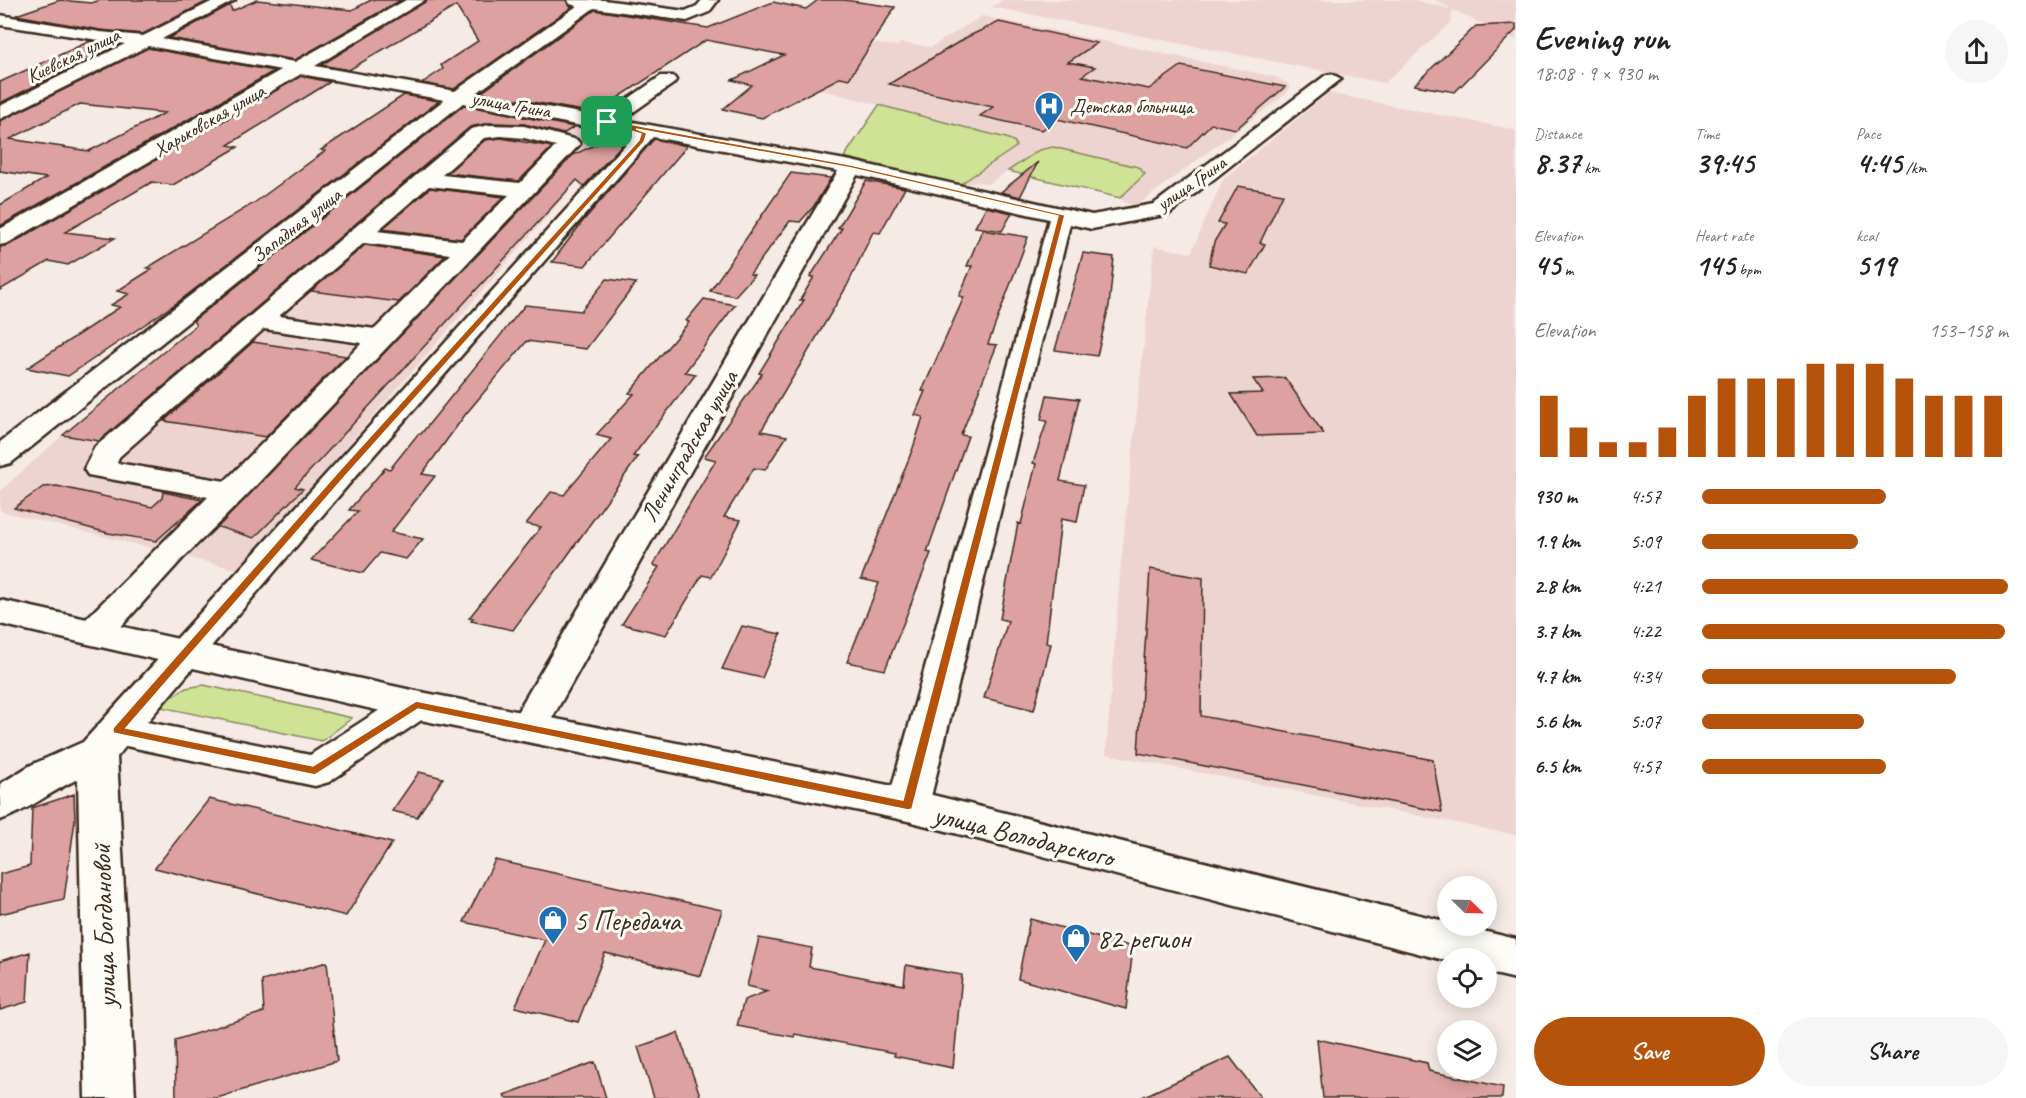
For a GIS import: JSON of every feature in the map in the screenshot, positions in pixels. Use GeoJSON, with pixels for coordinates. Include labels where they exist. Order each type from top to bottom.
{"type":"FeatureCollection","features":[{"type":"Feature","properties":{"kind":"street","name":"Киевская улица"},"geometry":{"type":"LineString","coordinates":[[0,113],[227,0]]}},
{"type":"Feature","properties":{"kind":"street","name":"Харьковская улица"},"geometry":{"type":"LineString","coordinates":[[0,238],[417,0]]}},
{"type":"Feature","properties":{"kind":"street"},"geometry":{"type":"LineString","coordinates":[[586,1],[687,16],[703,9],[710,0]]}},
{"type":"Feature","properties":{"kind":"street","name":"Западная улица"},"geometry":{"type":"LineString","coordinates":[[0,457],[461,95],[586,1]]}},
{"type":"Feature","properties":{"kind":"street","name":"улица Грина"},"geometry":{"type":"LineString","coordinates":[[0,20],[99,37],[148,41],[851,166],[1092,222],[1161,209],[1332,79]]}},
{"type":"Feature","properties":{"kind":"street"},"geometry":{"type":"LineString","coordinates":[[607,122],[667,80]]}},
{"type":"Feature","properties":{"kind":"street"},"geometry":{"type":"LineString","coordinates":[[0,804],[107,742],[642,140],[644,133],[607,122]]}},
{"type":"Feature","properties":{"kind":"street"},"geometry":{"type":"LineString","coordinates":[[95,632],[170,552],[232,492],[570,144],[545,136],[495,129],[478,134],[106,453],[99,469],[232,492]]}},
{"type":"Feature","properties":{"kind":"street","name":"Ленинградская улица"},"geometry":{"type":"LineString","coordinates":[[528,726],[851,166]]}},
{"type":"Feature","properties":{"kind":"street"},"geometry":{"type":"LineString","coordinates":[[423,179],[525,190]]}},
{"type":"Feature","properties":{"kind":"street"},"geometry":{"type":"LineString","coordinates":[[908,805],[1061,215]]}},
{"type":"Feature","properties":{"kind":"street"},"geometry":{"type":"LineString","coordinates":[[358,236],[468,249]]}},
{"type":"Feature","properties":{"kind":"street"},"geometry":{"type":"LineString","coordinates":[[258,321],[382,338]]}},
{"type":"Feature","properties":{"kind":"street","name":"улица Володарского"},"geometry":{"type":"LineString","coordinates":[[0,612],[416,705],[908,805],[1516,959]]}},
{"type":"Feature","properties":{"kind":"street"},"geometry":{"type":"LineString","coordinates":[[107,742],[315,771],[416,705]]}},
{"type":"Feature","properties":{"kind":"street","name":"улица Богдановой"},"geometry":{"type":"LineString","coordinates":[[107,742],[110,1098]]}},
{"type":"Feature","properties":{"kind":"shaded area"},"geometry":{"type":"Polygon","coordinates":[[[1003,0],[1414,0],[1451,9],[1435,0],[1516,0],[1516,40],[1453,10],[1450,23],[1385,83],[991,7],[1003,0]]]}},
{"type":"Feature","properties":{"kind":"shaded area","name":"Детская больница"},"geometry":{"type":"Polygon","coordinates":[[[982,16],[1276,77],[1291,86],[1287,93],[1136,206],[1125,203],[1120,198],[1008,171],[988,184],[979,182],[959,185],[844,157],[879,105],[769,76],[859,42],[897,46],[901,43],[931,47],[982,16]]]}},
{"type":"Feature","properties":{"kind":"shaded area"},"geometry":{"type":"Polygon","coordinates":[[[1329,93],[1516,130],[1516,835],[1106,754],[1121,562],[1154,246],[1191,253],[1223,179],[1329,93]]]}},
{"type":"Feature","properties":{"kind":"shaded area"},"geometry":{"type":"Polygon","coordinates":[[[465,105],[627,131],[611,143],[239,570],[0,511],[0,491],[63,435],[465,105]]]}},
{"type":"Feature","properties":{"kind":"green space"},"geometry":{"type":"Polygon","coordinates":[[[879,105],[1006,138],[1015,142],[1016,147],[959,185],[844,157],[879,105]]]}},
{"type":"Feature","properties":{"kind":"green space"},"geometry":{"type":"Polygon","coordinates":[[[1053,147],[1138,167],[1145,174],[1120,198],[1008,171],[1039,150],[1053,147]]]}},
{"type":"Feature","properties":{"kind":"green space"},"geometry":{"type":"Polygon","coordinates":[[[204,685],[352,718],[322,741],[156,706],[186,688],[204,685]]]}},
{"type":"Feature","properties":{"kind":"building"},"geometry":{"type":"Polygon","coordinates":[[[60,0],[91,3],[101,0],[210,0],[143,34],[100,30],[16,15],[60,0]]]}},
{"type":"Feature","properties":{"kind":"building"},"geometry":{"type":"Polygon","coordinates":[[[257,0],[352,10],[371,0],[401,0],[295,60],[169,38],[230,5],[232,11],[257,0]]]}},
{"type":"Feature","properties":{"kind":"building"},"geometry":{"type":"Polygon","coordinates":[[[427,0],[566,0],[572,7],[454,89],[422,83],[443,69],[441,65],[478,41],[456,6],[349,70],[321,65],[427,0]]]}},
{"type":"Feature","properties":{"kind":"building"},"geometry":{"type":"Polygon","coordinates":[[[818,0],[844,0],[895,7],[849,79],[841,77],[762,118],[723,109],[752,85],[732,80],[784,55],[706,40],[595,113],[481,93],[595,10],[708,28],[773,2],[806,9],[818,0]]]}},
{"type":"Feature","properties":{"kind":"building"},"geometry":{"type":"Polygon","coordinates":[[[999,22],[1097,43],[1068,62],[1095,67],[1082,76],[1149,89],[1181,66],[1285,87],[1236,129],[1211,124],[1187,148],[1057,119],[1042,130],[980,116],[993,107],[889,84],[967,37],[999,22]]]}},
{"type":"Feature","properties":{"kind":"building"},"geometry":{"type":"Polygon","coordinates":[[[1516,24],[1516,30],[1455,92],[1414,85],[1476,26],[1516,24]]]}},
{"type":"Feature","properties":{"kind":"building"},"geometry":{"type":"Polygon","coordinates":[[[90,41],[118,45],[0,103],[0,82],[90,41]]]}},
{"type":"Feature","properties":{"kind":"building"},"geometry":{"type":"Polygon","coordinates":[[[148,48],[274,71],[0,226],[0,205],[46,178],[0,171],[0,121],[148,48]],[[80,104],[10,139],[89,151],[165,113],[80,104]]]}},
{"type":"Feature","properties":{"kind":"building"},"geometry":{"type":"Polygon","coordinates":[[[301,76],[330,82],[228,145],[238,147],[173,185],[152,182],[65,232],[115,238],[68,265],[49,261],[0,290],[0,247],[9,245],[301,76]]]}},
{"type":"Feature","properties":{"kind":"building"},"geometry":{"type":"Polygon","coordinates":[[[404,95],[439,101],[178,302],[68,376],[27,368],[120,307],[111,305],[129,294],[117,291],[152,269],[147,268],[254,203],[325,151],[321,150],[404,95]]]}},
{"type":"Feature","properties":{"kind":"building"},"geometry":{"type":"Polygon","coordinates":[[[464,105],[574,127],[563,134],[524,124],[489,123],[470,127],[99,441],[63,435],[196,325],[193,321],[464,105]]]}},
{"type":"Feature","properties":{"kind":"building"},"geometry":{"type":"Polygon","coordinates":[[[616,135],[629,137],[584,186],[577,180],[295,487],[303,489],[254,538],[218,527],[573,155],[616,135]]]}},
{"type":"Feature","properties":{"kind":"building"},"geometry":{"type":"Polygon","coordinates":[[[501,138],[552,147],[519,181],[447,173],[485,140],[501,138]]]}},
{"type":"Feature","properties":{"kind":"building"},"geometry":{"type":"Polygon","coordinates":[[[654,139],[687,146],[585,266],[552,262],[583,221],[654,139]]]}},
{"type":"Feature","properties":{"kind":"building"},"geometry":{"type":"Polygon","coordinates":[[[1038,162],[1020,197],[1001,192],[1038,162]]]}},
{"type":"Feature","properties":{"kind":"building"},"geometry":{"type":"Polygon","coordinates":[[[791,173],[831,178],[814,206],[800,222],[790,221],[750,274],[754,275],[735,296],[710,291],[791,173]]]}},
{"type":"Feature","properties":{"kind":"building"},"geometry":{"type":"Polygon","coordinates":[[[866,181],[905,188],[880,233],[873,232],[847,286],[761,431],[787,436],[765,470],[754,468],[724,517],[741,520],[711,577],[702,575],[666,635],[622,624],[659,567],[653,565],[716,460],[704,457],[762,374],[759,373],[804,300],[800,300],[814,277],[810,277],[842,228],[838,228],[866,181]]]}},
{"type":"Feature","properties":{"kind":"building"},"geometry":{"type":"Polygon","coordinates":[[[1238,186],[1283,194],[1260,243],[1265,244],[1248,274],[1209,265],[1214,242],[1225,224],[1218,223],[1238,186]]]}},
{"type":"Feature","properties":{"kind":"building"},"geometry":{"type":"Polygon","coordinates":[[[430,188],[504,197],[461,239],[382,229],[430,188]]]}},
{"type":"Feature","properties":{"kind":"building"},"geometry":{"type":"Polygon","coordinates":[[[986,207],[1012,213],[1002,231],[975,227],[986,207]]]}},
{"type":"Feature","properties":{"kind":"building"},"geometry":{"type":"Polygon","coordinates":[[[982,230],[1028,237],[988,344],[997,345],[961,435],[968,436],[927,552],[931,553],[885,670],[847,662],[879,583],[861,579],[913,448],[923,417],[915,415],[925,391],[922,391],[964,297],[959,296],[972,266],[967,266],[982,230]]]}},
{"type":"Feature","properties":{"kind":"building"},"geometry":{"type":"Polygon","coordinates":[[[365,245],[445,256],[399,302],[311,291],[365,245]]]}},
{"type":"Feature","properties":{"kind":"building"},"geometry":{"type":"Polygon","coordinates":[[[1083,253],[1114,257],[1109,306],[1097,356],[1055,350],[1083,253]]]}},
{"type":"Feature","properties":{"kind":"building"},"geometry":{"type":"Polygon","coordinates":[[[607,279],[636,283],[586,349],[527,341],[465,415],[422,474],[435,476],[391,532],[423,539],[406,559],[380,553],[363,573],[311,560],[358,511],[349,510],[385,468],[390,469],[418,434],[421,434],[525,305],[581,311],[607,279]]]}},
{"type":"Feature","properties":{"kind":"building"},"geometry":{"type":"Polygon","coordinates":[[[704,299],[735,305],[685,372],[696,374],[633,456],[638,457],[560,566],[513,630],[471,621],[473,618],[469,618],[541,527],[526,524],[551,492],[564,495],[611,439],[596,435],[634,394],[629,393],[689,322],[686,321],[704,299]]]}},
{"type":"Feature","properties":{"kind":"building"},"geometry":{"type":"Polygon","coordinates":[[[253,342],[346,356],[266,437],[164,421],[253,342]]]}},
{"type":"Feature","properties":{"kind":"building"},"geometry":{"type":"Polygon","coordinates":[[[1285,378],[1324,434],[1257,436],[1231,394],[1263,393],[1253,379],[1285,378]]]}},
{"type":"Feature","properties":{"kind":"building"},"geometry":{"type":"Polygon","coordinates":[[[1047,395],[1079,399],[1060,481],[1084,485],[1077,522],[1061,519],[1046,643],[1051,644],[1034,710],[984,698],[1008,621],[1000,619],[1018,523],[1021,524],[1036,464],[1033,463],[1047,421],[1041,420],[1047,395]]]}},
{"type":"Feature","properties":{"kind":"building"},"geometry":{"type":"Polygon","coordinates":[[[57,486],[152,507],[162,498],[163,492],[202,500],[156,541],[108,533],[14,508],[43,487],[57,486]]]}},
{"type":"Feature","properties":{"kind":"building"},"geometry":{"type":"Polygon","coordinates":[[[1150,569],[1203,578],[1201,716],[1433,760],[1442,812],[1138,753],[1150,569]]]}},
{"type":"Feature","properties":{"kind":"building"},"geometry":{"type":"Polygon","coordinates":[[[742,626],[781,634],[762,678],[722,669],[742,626]]]}},
{"type":"Feature","properties":{"kind":"building"},"geometry":{"type":"Polygon","coordinates":[[[419,772],[443,778],[417,817],[392,811],[419,772]]]}},
{"type":"Feature","properties":{"kind":"building"},"geometry":{"type":"Polygon","coordinates":[[[74,794],[75,820],[64,899],[0,914],[0,874],[30,866],[32,808],[74,794]]]}},
{"type":"Feature","properties":{"kind":"building"},"geometry":{"type":"Polygon","coordinates":[[[209,799],[392,843],[346,916],[155,868],[209,799]]]}},
{"type":"Feature","properties":{"kind":"building"},"geometry":{"type":"Polygon","coordinates":[[[495,860],[722,910],[701,976],[605,953],[578,1022],[515,1007],[545,940],[464,922],[495,860]]]}},
{"type":"Feature","properties":{"kind":"building","name":"82 регион"},"geometry":{"type":"Polygon","coordinates":[[[1030,919],[1133,947],[1126,1009],[1018,979],[1030,919]]]}},
{"type":"Feature","properties":{"kind":"building"},"geometry":{"type":"Polygon","coordinates":[[[759,938],[812,948],[809,967],[904,985],[906,965],[962,975],[953,1068],[894,1056],[895,1053],[795,1034],[794,1037],[737,1026],[744,1000],[768,991],[747,986],[759,938]]]}},
{"type":"Feature","properties":{"kind":"building"},"geometry":{"type":"Polygon","coordinates":[[[30,952],[27,1002],[0,1010],[0,961],[30,952]]]}},
{"type":"Feature","properties":{"kind":"building"},"geometry":{"type":"Polygon","coordinates":[[[327,962],[337,1061],[217,1098],[176,1098],[175,1040],[264,1012],[262,981],[327,962]]]}},
{"type":"Feature","properties":{"kind":"building"},"geometry":{"type":"Polygon","coordinates":[[[678,1033],[701,1098],[654,1098],[638,1047],[678,1033]]]}},
{"type":"Feature","properties":{"kind":"building"},"geometry":{"type":"Polygon","coordinates":[[[1317,1039],[1427,1063],[1429,1071],[1437,1073],[1437,1080],[1471,1080],[1503,1087],[1502,1098],[1323,1098],[1317,1039]]]}},
{"type":"Feature","properties":{"kind":"building"},"geometry":{"type":"Polygon","coordinates":[[[1230,1057],[1261,1098],[1140,1098],[1230,1057]]]}},
{"type":"Feature","properties":{"kind":"building"},"geometry":{"type":"Polygon","coordinates":[[[595,1062],[606,1098],[505,1098],[504,1095],[595,1062]]]}},
{"type":"Feature","properties":{"kind":"place","name":"Детская больница"},"geometry":{"type":"Point","coordinates":[1049,132]}},
{"type":"Feature","properties":{"kind":"place","name":"5 Передача"},"geometry":{"type":"Point","coordinates":[553,946]}},
{"type":"Feature","properties":{"kind":"place","name":"82 регион"},"geometry":{"type":"Point","coordinates":[1076,964]}},
{"type":"Feature","properties":{"kind":"route"},"geometry":{"type":"LineString","coordinates":[[607,122],[851,166],[1061,215],[908,805],[416,705],[315,771],[117,730],[344,472],[642,140],[644,133],[607,122]]}}]}
